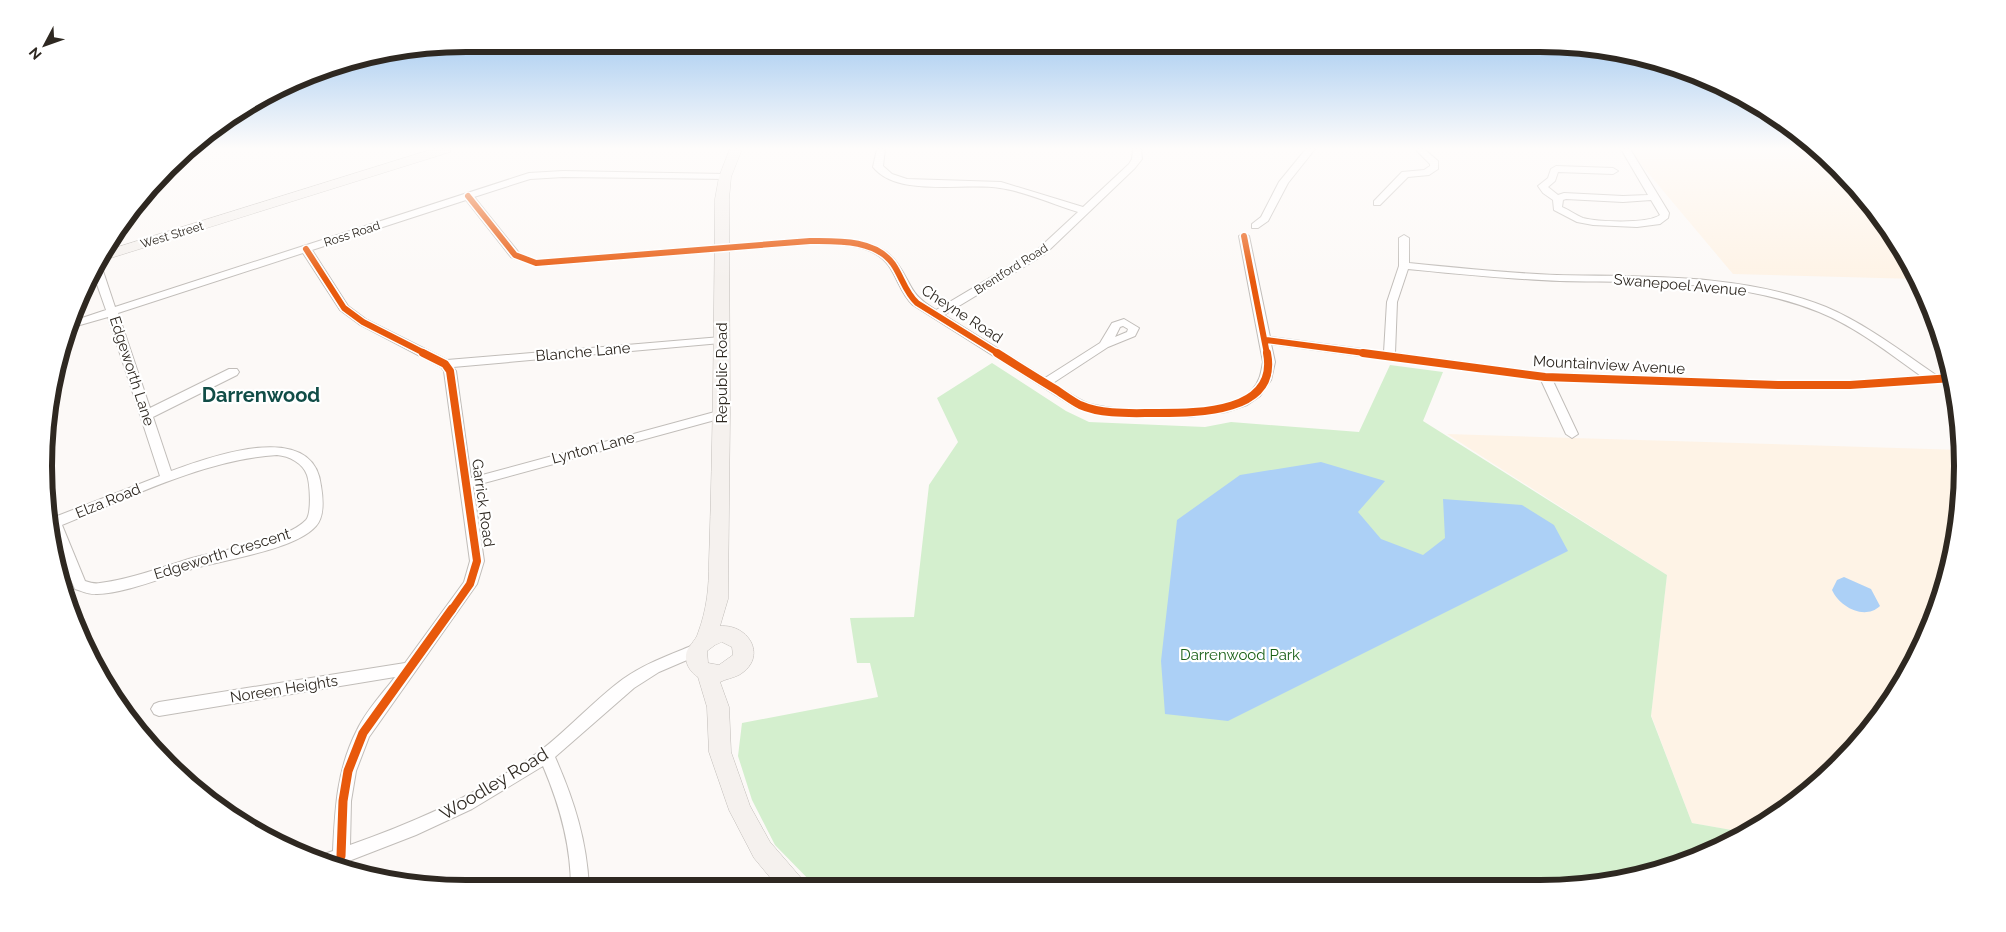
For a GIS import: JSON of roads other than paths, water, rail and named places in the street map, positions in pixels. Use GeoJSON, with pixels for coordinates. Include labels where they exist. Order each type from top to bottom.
{"type":"FeatureCollection","features":[{"type":"Feature","properties":{"kind":"main road","name":"West Street"},"geometry":{"type":"LineString","coordinates":[[111,254],[308,192]]}},
{"type":"Feature","properties":{"kind":"main road","name":"Republic Road"},"geometry":{"type":"LineString","coordinates":[[702,657],[718,599],[722,414],[723,192]]}},
{"type":"Feature","properties":{"kind":"main road","name":"Republic Road"},"geometry":{"type":"LineString","coordinates":[[718,599],[733,636]]}},
{"type":"Feature","properties":{"kind":"main road"},"geometry":{"type":"LineString","coordinates":[[722,634],[733,636],[743,644],[744,652],[741,660],[731,669],[716,674],[702,657],[722,634]]}},
{"type":"Feature","properties":{"kind":"main road"},"geometry":{"type":"LineString","coordinates":[[702,657],[718,707],[720,752],[740,810],[762,850],[787,880]]}},
{"type":"Feature","properties":{"kind":"main road"},"geometry":{"type":"LineString","coordinates":[[718,707],[731,669]]}},
{"type":"Feature","properties":{"kind":"street","name":"Ross Road"},"geometry":{"type":"LineString","coordinates":[[78,323],[478,192]]}},
{"type":"Feature","properties":{"kind":"street"},"geometry":{"type":"LineString","coordinates":[[1025,192],[1086,211]]}},
{"type":"Feature","properties":{"kind":"street","name":"Brentford Road"},"geometry":{"type":"LineString","coordinates":[[936,315],[1041,252],[1105,192]]}},
{"type":"Feature","properties":{"kind":"street"},"geometry":{"type":"LineString","coordinates":[[1255,226],[1265,219],[1279,192]]}},
{"type":"Feature","properties":{"kind":"street"},"geometry":{"type":"LineString","coordinates":[[1377,204],[1388,192]]}},
{"type":"Feature","properties":{"kind":"street"},"geometry":{"type":"LineString","coordinates":[[1549,192],[1558,198],[1572,195],[1623,199],[1654,198]]}},
{"type":"Feature","properties":{"kind":"street"},"geometry":{"type":"LineString","coordinates":[[1558,198],[1557,208],[1580,220],[1634,224],[1657,222],[1664,218],[1664,213],[1651,192]]}},
{"type":"Feature","properties":{"kind":"street","name":"Cheyne Road"},"geometry":{"type":"LineString","coordinates":[[468,196],[515,255],[531,262],[552,262],[810,241],[834,241],[869,248],[890,260],[910,298],[1080,405],[1097,410],[1145,413],[1211,412],[1238,404],[1248,398],[1262,385],[1269,371],[1266,340],[1244,236]]}},
{"type":"Feature","properties":{"kind":"street"},"geometry":{"type":"LineString","coordinates":[[1389,356],[1392,302],[1404,266],[1404,238]]}},
{"type":"Feature","properties":{"kind":"street"},"geometry":{"type":"LineString","coordinates":[[306,249],[344,308],[371,326],[446,364]]}},
{"type":"Feature","properties":{"kind":"street","name":"Swanepoel Avenue"},"geometry":{"type":"LineString","coordinates":[[1404,266],[1500,275],[1676,281],[1772,294],[1814,306],[1848,321],[1882,342],[1933,379]]}},
{"type":"Feature","properties":{"kind":"street","name":"Edgeworth Lane"},"geometry":{"type":"LineString","coordinates":[[100,275],[167,478]]}},
{"type":"Feature","properties":{"kind":"street","name":"Blanche Lane"},"geometry":{"type":"LineString","coordinates":[[446,364],[721,340]]}},
{"type":"Feature","properties":{"kind":"street","name":"Mountainview Avenue"},"geometry":{"type":"LineString","coordinates":[[1266,340],[1545,377],[1778,386],[1850,385],[1944,378]]}},
{"type":"Feature","properties":{"kind":"street"},"geometry":{"type":"LineString","coordinates":[[1046,383],[1104,345]]}},
{"type":"Feature","properties":{"kind":"street","name":"Garrick Road"},"geometry":{"type":"LineString","coordinates":[[341,856],[343,801],[348,771],[355,750],[369,722],[461,598],[475,572],[476,552],[465,484],[452,378],[446,364]]}},
{"type":"Feature","properties":{"kind":"street"},"geometry":{"type":"LineString","coordinates":[[146,415],[233,372]]}},
{"type":"Feature","properties":{"kind":"street"},"geometry":{"type":"LineString","coordinates":[[1545,377],[1572,434]]}},
{"type":"Feature","properties":{"kind":"street","name":"Lynton Lane"},"geometry":{"type":"LineString","coordinates":[[465,484],[584,450],[722,414]]}},
{"type":"Feature","properties":{"kind":"street","name":"Edgeworth Crescent"},"geometry":{"type":"LineString","coordinates":[[59,542],[78,582],[85,588],[92,589],[113,586],[264,544],[301,530],[310,524],[315,517],[313,475],[303,461],[283,451],[221,458],[167,478]]}},
{"type":"Feature","properties":{"kind":"street","name":"Elza Road"},"geometry":{"type":"LineString","coordinates":[[56,522],[167,478]]}},
{"type":"Feature","properties":{"kind":"street","name":"Woodley Road"},"geometry":{"type":"LineString","coordinates":[[334,858],[394,837],[450,813],[546,755],[640,676],[673,660],[702,657]]}},
{"type":"Feature","properties":{"kind":"street","name":"Noreen Heights"},"geometry":{"type":"LineString","coordinates":[[159,709],[410,668]]}},
{"type":"Feature","properties":{"kind":"street"},"geometry":{"type":"LineString","coordinates":[[546,755],[570,818],[580,866],[580,880]]}},
{"type":"Feature","properties":{"kind":"water"},"geometry":{"type":"Polygon","coordinates":[[[1321,462],[1385,481],[1358,512],[1381,539],[1423,555],[1445,538],[1443,499],[1522,505],[1554,525],[1568,551],[1228,721],[1165,714],[1161,661],[1177,520],[1240,475],[1321,462]]]}},
{"type":"Feature","properties":{"kind":"water"},"geometry":{"type":"Polygon","coordinates":[[[1844,577],[1871,589],[1880,606],[1874,610],[1860,612],[1846,606],[1835,596],[1832,590],[1837,580],[1844,577]]]}},
{"type":"Feature","properties":{"kind":"district","name":"Darrenwood"},"geometry":{"type":"Point","coordinates":[261,395]}},
{"type":"Feature","properties":{"kind":"park label","name":"Darrenwood Park"},"geometry":{"type":"Point","coordinates":[1240,655]}}]}
